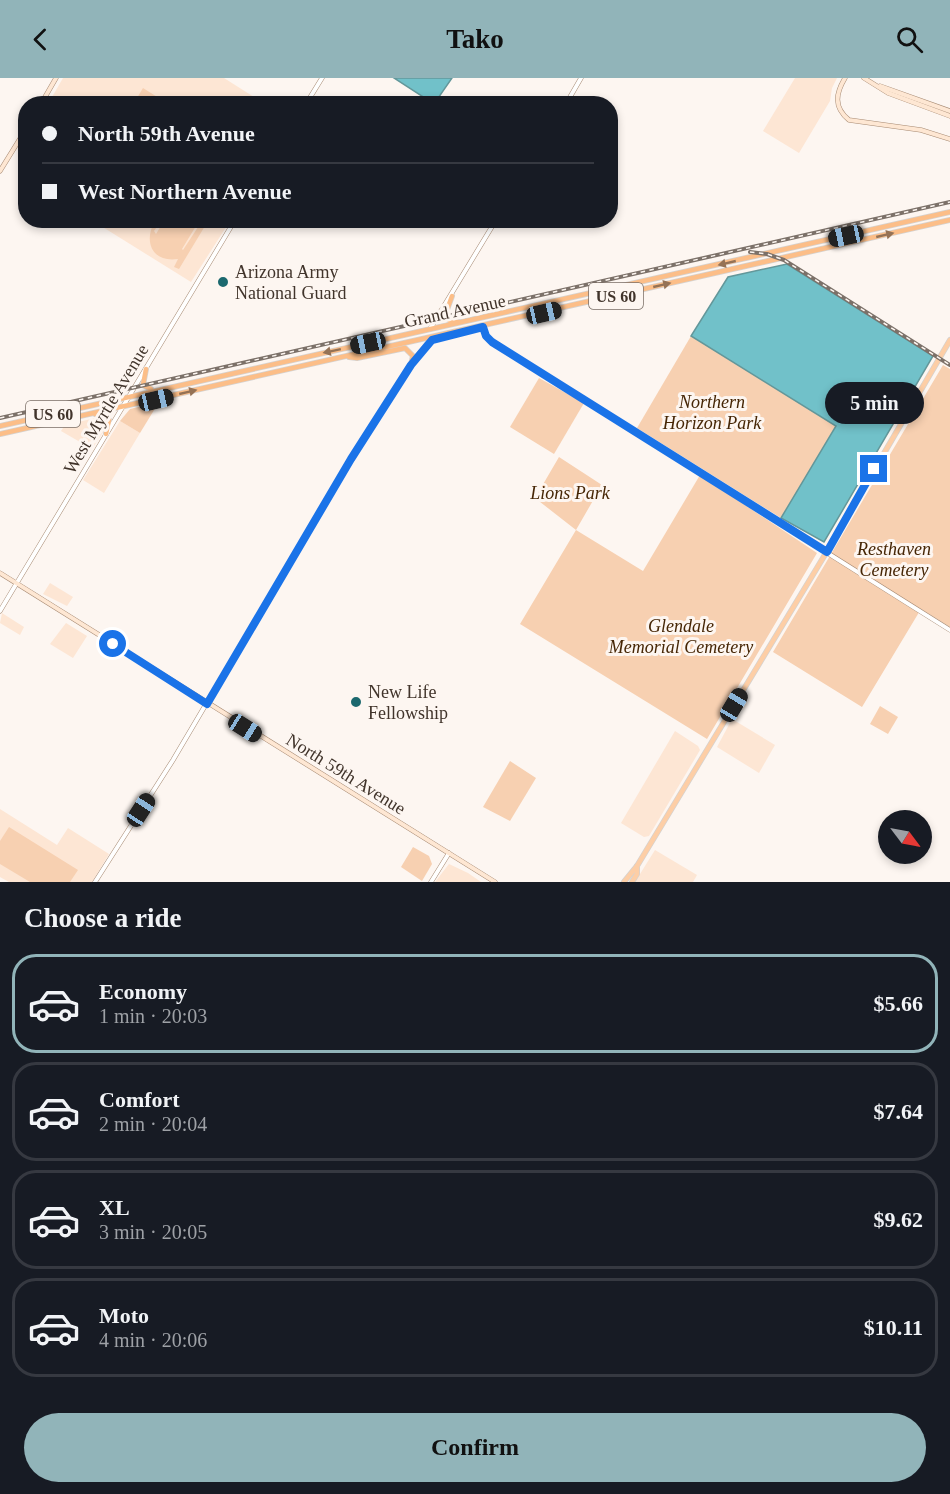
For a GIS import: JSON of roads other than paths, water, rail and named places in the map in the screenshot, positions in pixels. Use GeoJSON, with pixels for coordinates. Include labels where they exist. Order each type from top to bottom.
{"type":"FeatureCollection","features":[{"type":"Feature","properties":{"kind":"highway","name":"Grand Avenue"},"geometry":{"type":"LineString","coordinates":[[0,426],[950,212]]}},
{"type":"Feature","properties":{"kind":"highway","name":"Grand Avenue"},"geometry":{"type":"LineString","coordinates":[[0,434],[950,220]]}},
{"type":"Feature","properties":{"kind":"highway"},"geometry":{"type":"LineString","coordinates":[[784,249],[786,258]]}},
{"type":"Feature","properties":{"kind":"highway"},"geometry":{"type":"LineString","coordinates":[[765,254],[766,262]]}},
{"type":"Feature","properties":{"kind":"highway"},"geometry":{"type":"LineString","coordinates":[[452,296],[446,310],[446,318],[452,322],[472,321]]}},
{"type":"Feature","properties":{"kind":"highway"},"geometry":{"type":"LineString","coordinates":[[398,344],[422,336],[430,329]]}},
{"type":"Feature","properties":{"kind":"highway"},"geometry":{"type":"LineString","coordinates":[[411,365],[429,342],[445,335]]}},
{"type":"Feature","properties":{"kind":"highway"},"geometry":{"type":"LineString","coordinates":[[346,356],[357,358],[405,348],[413,356],[411,365]]}},
{"type":"Feature","properties":{"kind":"highway"},"geometry":{"type":"LineString","coordinates":[[146,369],[145,387],[163,388]]}},
{"type":"Feature","properties":{"kind":"highway"},"geometry":{"type":"LineString","coordinates":[[95,414],[109,420],[106,434]]}},
{"type":"Feature","properties":{"kind":"main road"},"geometry":{"type":"LineString","coordinates":[[46,96],[56,78]]}},
{"type":"Feature","properties":{"kind":"main road"},"geometry":{"type":"LineString","coordinates":[[844,78],[837,100],[840,111],[849,120],[929,132],[950,139]]}},
{"type":"Feature","properties":{"kind":"main road"},"geometry":{"type":"LineString","coordinates":[[864,78],[950,111]]}},
{"type":"Feature","properties":{"kind":"main road"},"geometry":{"type":"LineString","coordinates":[[878,85],[888,93],[950,116]]}},
{"type":"Feature","properties":{"kind":"main road"},"geometry":{"type":"LineString","coordinates":[[0,171],[18,142]]}},
{"type":"Feature","properties":{"kind":"main road"},"geometry":{"type":"LineString","coordinates":[[624,882],[637,866],[827,552],[950,340]]}},
{"type":"Feature","properties":{"kind":"main road","name":"North 59th Avenue"},"geometry":{"type":"LineString","coordinates":[[0,573],[495,882]]}},
{"type":"Feature","properties":{"kind":"main road"},"geometry":{"type":"LineString","coordinates":[[632,882],[637,866]]}},
{"type":"Feature","properties":{"kind":"street"},"geometry":{"type":"LineString","coordinates":[[311,96],[322,78]]}},
{"type":"Feature","properties":{"kind":"street"},"geometry":{"type":"LineString","coordinates":[[571,96],[581,78]]}},
{"type":"Feature","properties":{"kind":"street","name":"West Myrtle Avenue"},"geometry":{"type":"LineString","coordinates":[[0,611],[230,228]]}},
{"type":"Feature","properties":{"kind":"street"},"geometry":{"type":"LineString","coordinates":[[430,329],[491,228]]}},
{"type":"Feature","properties":{"kind":"street"},"geometry":{"type":"LineString","coordinates":[[483,327],[486,336],[492,342],[950,630]]}},
{"type":"Feature","properties":{"kind":"street"},"geometry":{"type":"LineString","coordinates":[[95,882],[207,704],[351,459],[411,365]]}},
{"type":"Feature","properties":{"kind":"street"},"geometry":{"type":"LineString","coordinates":[[431,882],[449,853]]}},
{"type":"Feature","properties":{"kind":"water"},"geometry":{"type":"Polygon","coordinates":[[[394,78],[452,78],[440,96],[422,96],[394,78]]]}},
{"type":"Feature","properties":{"kind":"water"},"geometry":{"type":"Polygon","coordinates":[[[787,264],[933,356],[824,542],[781,518],[836,426],[691,336],[728,277],[787,264]]]}},
{"type":"Feature","properties":{"kind":"railway"},"geometry":{"type":"LineString","coordinates":[[0,418],[950,202]]}},
{"type":"Feature","properties":{"kind":"railway"},"geometry":{"type":"LineString","coordinates":[[750,252],[767,254],[784,260],[950,365]]}},
{"type":"Feature","properties":{"kind":"place","name":"Arizona Army National Guard"},"geometry":{"type":"Point","coordinates":[223,282]}},
{"type":"Feature","properties":{"kind":"place","name":"New Life Fellowship"},"geometry":{"type":"Point","coordinates":[356,702]}},
{"type":"Feature","properties":{"kind":"park label","name":"Northern Horizon Park"},"geometry":{"type":"Point","coordinates":[712,412]}},
{"type":"Feature","properties":{"kind":"park label","name":"Lions Park"},"geometry":{"type":"Point","coordinates":[570,493]}},
{"type":"Feature","properties":{"kind":"park label","name":"Resthaven Cemetery"},"geometry":{"type":"Point","coordinates":[894,559]}},
{"type":"Feature","properties":{"kind":"park label","name":"Glendale Memorial Cemetery"},"geometry":{"type":"Point","coordinates":[681,636]}}]}
